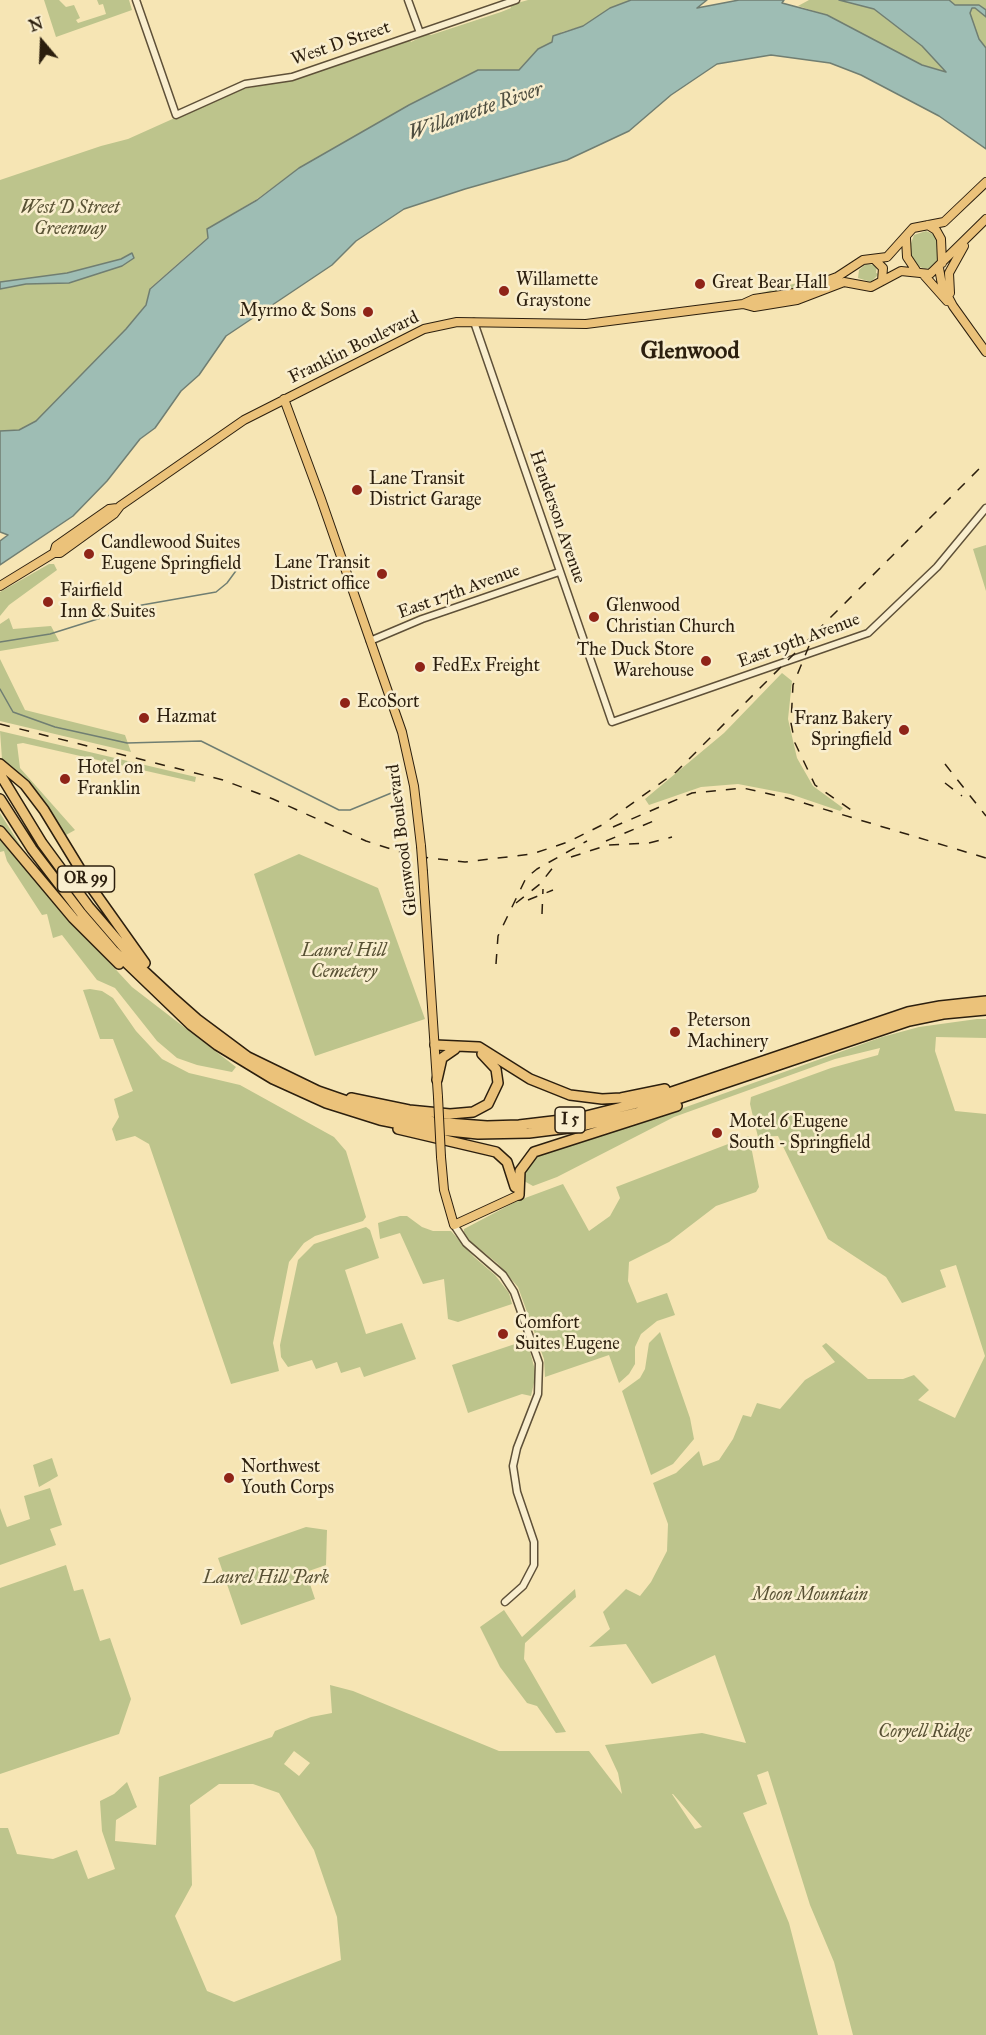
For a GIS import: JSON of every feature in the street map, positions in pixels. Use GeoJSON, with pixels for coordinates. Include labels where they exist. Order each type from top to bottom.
{"type":"FeatureCollection","features":[{"type":"Feature","properties":{"kind":"highway","name":"OR 99"},"geometry":{"type":"LineString","coordinates":[[0,764],[34,797],[109,914],[171,996]]}},
{"type":"Feature","properties":{"kind":"highway","name":"I 5"},"geometry":{"type":"LineString","coordinates":[[0,774],[42,843],[89,907],[144,971],[171,996],[197,1019],[248,1057],[318,1091],[370,1110],[461,1125],[519,1125],[609,1112],[909,1020],[986,1010]]}},
{"type":"Feature","properties":{"kind":"highway","name":"I 5"},"geometry":{"type":"LineString","coordinates":[[0,799],[45,867],[81,913],[158,995],[218,1045],[273,1079],[326,1103],[380,1120],[446,1132],[511,1134],[544,1132],[636,1113],[908,1012],[986,1001]]}},
{"type":"Feature","properties":{"kind":"highway","name":"OR 99"},"geometry":{"type":"LineString","coordinates":[[0,831],[101,947],[142,986],[158,995]]}},
{"type":"Feature","properties":{"kind":"highway"},"geometry":{"type":"LineString","coordinates":[[436,1048],[479,1047],[543,1085],[586,1098],[636,1095],[731,1076]]}},
{"type":"Feature","properties":{"kind":"highway"},"geometry":{"type":"LineString","coordinates":[[318,1091],[409,1110],[450,1114],[473,1112],[488,1104],[494,1096],[498,1083],[496,1070],[486,1056],[479,1052],[436,1048]]}},
{"type":"Feature","properties":{"kind":"highway"},"geometry":{"type":"LineString","coordinates":[[437,1080],[442,1058],[456,1049]]}},
{"type":"Feature","properties":{"kind":"highway"},"geometry":{"type":"LineString","coordinates":[[519,1195],[520,1172],[534,1152],[553,1144],[652,1115],[731,1076]]}},
{"type":"Feature","properties":{"kind":"highway"},"geometry":{"type":"LineString","coordinates":[[380,1120],[411,1133],[496,1152],[507,1162],[519,1195]]}},
{"type":"Feature","properties":{"kind":"main road","name":"Franklin Boulevard"},"geometry":{"type":"LineString","coordinates":[[0,586],[54,553],[60,553],[114,514],[117,508],[219,436],[284,399],[424,329],[442,324],[474,322],[586,324],[743,304],[754,299],[784,295],[814,287],[863,260],[875,260],[892,253],[916,226],[942,223],[986,182]]}},
{"type":"Feature","properties":{"kind":"main road"},"geometry":{"type":"LineString","coordinates":[[940,266],[983,222]]}},
{"type":"Feature","properties":{"kind":"main road"},"geometry":{"type":"LineString","coordinates":[[953,306],[948,282],[950,270],[959,252],[983,222]]}},
{"type":"Feature","properties":{"kind":"main road"},"geometry":{"type":"LineString","coordinates":[[928,225],[936,230],[941,239],[942,285],[953,306],[986,352]]}},
{"type":"Feature","properties":{"kind":"main road"},"geometry":{"type":"LineString","coordinates":[[906,236],[907,257],[953,306]]}},
{"type":"Feature","properties":{"kind":"main road"},"geometry":{"type":"LineString","coordinates":[[875,260],[883,267],[882,281]]}},
{"type":"Feature","properties":{"kind":"main road"},"geometry":{"type":"LineString","coordinates":[[855,265],[854,275],[858,283]]}},
{"type":"Feature","properties":{"kind":"main road","name":"Franklin Boulevard"},"geometry":{"type":"LineString","coordinates":[[743,304],[754,307],[815,296],[840,283],[858,283],[871,287],[897,271],[930,274],[940,266]]}},
{"type":"Feature","properties":{"kind":"main road","name":"Glenwood Boulevard"},"geometry":{"type":"LineString","coordinates":[[284,399],[409,758],[421,846],[436,1048],[441,1157],[445,1198],[454,1225]]}},
{"type":"Feature","properties":{"kind":"main road"},"geometry":{"type":"LineString","coordinates":[[454,1225],[519,1195]]}},
{"type":"Feature","properties":{"kind":"street","name":"West D Street"},"geometry":{"type":"LineString","coordinates":[[136,0],[176,115],[245,84],[292,77],[516,0]]}},
{"type":"Feature","properties":{"kind":"street"},"geometry":{"type":"LineString","coordinates":[[408,0],[420,33]]}},
{"type":"Feature","properties":{"kind":"street","name":"Henderson Avenue"},"geometry":{"type":"LineString","coordinates":[[474,322],[612,722]]}},
{"type":"Feature","properties":{"kind":"street","name":"East 19th Avenue"},"geometry":{"type":"LineString","coordinates":[[612,722],[868,633],[937,567],[986,508]]}},
{"type":"Feature","properties":{"kind":"street","name":"East 17th Avenue"},"geometry":{"type":"LineString","coordinates":[[370,641],[422,619],[560,572]]}},
{"type":"Feature","properties":{"kind":"street"},"geometry":{"type":"LineString","coordinates":[[454,1225],[466,1243],[503,1275],[514,1292],[539,1363],[538,1394],[517,1448],[513,1466],[517,1492],[534,1542],[534,1565],[523,1586],[505,1602]]}},
{"type":"Feature","properties":{"kind":"green space"},"geometry":{"type":"Polygon","coordinates":[[[44,0],[59,0],[66,7],[74,5],[80,18],[76,20],[78,23],[106,14],[103,4],[99,5],[97,0],[129,0],[132,10],[56,37],[44,0]]]}},
{"type":"Feature","properties":{"kind":"green space","name":"West D Street Greenway"},"geometry":{"type":"Polygon","coordinates":[[[528,0],[631,0],[610,8],[583,26],[562,32],[552,42],[538,49],[519,70],[409,105],[299,168],[257,199],[207,229],[208,237],[150,288],[146,304],[126,329],[36,421],[19,430],[0,431],[0,180],[128,139],[237,90],[294,80],[410,39],[411,42],[427,34],[431,35],[501,12],[511,8],[510,5],[528,0]]]}},
{"type":"Feature","properties":{"kind":"green space"},"geometry":{"type":"Polygon","coordinates":[[[809,0],[839,0],[874,9],[922,46],[947,72],[922,65],[827,15],[798,6],[809,0]]]}},
{"type":"Feature","properties":{"kind":"green space"},"geometry":{"type":"Polygon","coordinates":[[[947,0],[986,0],[986,48],[982,45],[947,0]]]}},
{"type":"Feature","properties":{"kind":"green space"},"geometry":{"type":"Polygon","coordinates":[[[926,231],[933,234],[939,243],[939,258],[933,267],[925,269],[915,265],[909,249],[914,235],[926,231]]]}},
{"type":"Feature","properties":{"kind":"green space"},"geometry":{"type":"Polygon","coordinates":[[[866,264],[877,265],[876,273],[879,274],[871,282],[858,278],[859,270],[866,264]]]}},
{"type":"Feature","properties":{"kind":"green space"},"geometry":{"type":"Polygon","coordinates":[[[824,277],[798,287],[758,294],[824,277]]]}},
{"type":"Feature","properties":{"kind":"green space"},"geometry":{"type":"Polygon","coordinates":[[[986,545],[986,591],[973,549],[986,545]]]}},
{"type":"Feature","properties":{"kind":"green space"},"geometry":{"type":"Polygon","coordinates":[[[49,564],[54,564],[57,570],[9,605],[0,616],[0,592],[49,564]]]}},
{"type":"Feature","properties":{"kind":"green space"},"geometry":{"type":"Polygon","coordinates":[[[9,618],[13,629],[51,626],[59,641],[0,651],[0,624],[9,618]]]}},
{"type":"Feature","properties":{"kind":"green space"},"geometry":{"type":"Polygon","coordinates":[[[0,659],[25,710],[125,735],[131,752],[0,721],[0,659]]]}},
{"type":"Feature","properties":{"kind":"green space"},"geometry":{"type":"Polygon","coordinates":[[[782,673],[792,681],[788,719],[797,758],[813,786],[843,808],[840,811],[790,794],[738,784],[701,787],[649,805],[645,799],[724,733],[782,673]]]}},
{"type":"Feature","properties":{"kind":"green space"},"geometry":{"type":"Polygon","coordinates":[[[0,731],[196,777],[195,782],[23,743],[17,744],[20,768],[75,830],[66,835],[26,780],[2,759],[0,731]]]}},
{"type":"Feature","properties":{"kind":"green space"},"geometry":{"type":"Polygon","coordinates":[[[0,813],[22,848],[54,891],[0,826],[0,813]]]}},
{"type":"Feature","properties":{"kind":"green space"},"geometry":{"type":"Polygon","coordinates":[[[0,838],[51,900],[132,987],[236,1067],[232,1072],[197,1065],[177,1058],[157,1041],[115,988],[97,980],[62,935],[53,938],[47,914],[42,915],[7,861],[4,851],[0,852],[0,838]]]}},
{"type":"Feature","properties":{"kind":"green space","name":"Laurel Hill Cemetery"},"geometry":{"type":"Polygon","coordinates":[[[299,854],[378,888],[425,1019],[315,1056],[254,874],[299,854]]]}},
{"type":"Feature","properties":{"kind":"green space"},"geometry":{"type":"Polygon","coordinates":[[[83,990],[102,991],[113,998],[136,1031],[162,1059],[189,1073],[240,1085],[334,1137],[346,1151],[366,1217],[363,1221],[315,1236],[304,1243],[289,1262],[273,1343],[279,1371],[231,1384],[149,1144],[135,1136],[116,1141],[112,1129],[119,1117],[114,1099],[133,1091],[113,1039],[100,1039],[83,990]]]}},
{"type":"Feature","properties":{"kind":"green space"},"geometry":{"type":"Polygon","coordinates":[[[986,1019],[986,1038],[936,1037],[935,1051],[955,1111],[986,1114],[986,2035],[853,2035],[834,1962],[810,1905],[768,1771],[757,1775],[767,1804],[743,1813],[789,1923],[818,2035],[0,2035],[0,1828],[8,1828],[17,1854],[53,1859],[77,1850],[88,1879],[115,1869],[102,1831],[100,1801],[114,1794],[127,1782],[137,1807],[116,1820],[115,1841],[156,1845],[159,1777],[272,1737],[275,1731],[311,1717],[332,1713],[330,1685],[353,1691],[499,1751],[589,1751],[622,1794],[618,1773],[605,1745],[702,1733],[746,1743],[715,1655],[652,1684],[626,1644],[589,1647],[610,1629],[603,1612],[626,1589],[640,1596],[651,1582],[667,1551],[668,1524],[653,1483],[676,1473],[699,1451],[703,1466],[719,1460],[733,1439],[743,1415],[751,1417],[757,1403],[780,1409],[805,1380],[835,1362],[822,1346],[826,1343],[868,1379],[903,1379],[914,1375],[929,1390],[918,1400],[955,1418],[985,1356],[956,1265],[940,1270],[946,1287],[902,1303],[886,1277],[828,1239],[778,1136],[758,1137],[750,1104],[751,1097],[831,1068],[878,1055],[880,1048],[835,1059],[674,1117],[557,1177],[533,1186],[524,1181],[524,1170],[535,1156],[672,1112],[882,1037],[919,1027],[986,1019]],[[294,1751],[284,1764],[299,1776],[310,1763],[294,1751]],[[219,1784],[190,1805],[192,1885],[175,1916],[207,1991],[234,2002],[341,1960],[337,1917],[314,1850],[279,1793],[253,1784],[219,1784]],[[672,1794],[695,1829],[702,1827],[672,1794]]]}},
{"type":"Feature","properties":{"kind":"green space"},"geometry":{"type":"Polygon","coordinates":[[[749,1136],[759,1187],[756,1192],[716,1206],[669,1242],[629,1262],[628,1281],[637,1303],[667,1293],[675,1315],[657,1321],[641,1334],[635,1347],[635,1364],[629,1374],[619,1383],[609,1355],[545,1377],[544,1359],[518,1287],[497,1263],[472,1243],[464,1234],[464,1229],[517,1201],[563,1184],[589,1231],[610,1216],[620,1198],[616,1187],[749,1136]]]}},
{"type":"Feature","properties":{"kind":"green space"},"geometry":{"type":"Polygon","coordinates":[[[407,1216],[422,1227],[433,1231],[451,1231],[474,1257],[495,1275],[509,1293],[512,1304],[458,1322],[448,1319],[444,1279],[423,1284],[400,1233],[380,1239],[378,1223],[407,1216]]]}},
{"type":"Feature","properties":{"kind":"green space"},"geometry":{"type":"Polygon","coordinates":[[[366,1227],[370,1230],[379,1258],[345,1270],[366,1334],[402,1323],[416,1359],[364,1377],[360,1367],[341,1373],[337,1362],[316,1369],[312,1360],[288,1367],[281,1357],[280,1345],[298,1260],[314,1244],[366,1227]]]}},
{"type":"Feature","properties":{"kind":"green space"},"geometry":{"type":"Polygon","coordinates":[[[660,1332],[690,1418],[694,1439],[673,1464],[651,1475],[622,1391],[640,1378],[645,1369],[649,1343],[660,1332]]]}},
{"type":"Feature","properties":{"kind":"green space"},"geometry":{"type":"Polygon","coordinates":[[[527,1340],[536,1374],[531,1396],[522,1394],[468,1413],[452,1365],[527,1340]]]}},
{"type":"Feature","properties":{"kind":"green space"},"geometry":{"type":"Polygon","coordinates":[[[52,1458],[58,1476],[39,1487],[33,1465],[52,1458]]]}},
{"type":"Feature","properties":{"kind":"green space"},"geometry":{"type":"Polygon","coordinates":[[[50,1488],[62,1525],[50,1529],[56,1545],[0,1565],[0,1508],[7,1527],[30,1519],[24,1496],[50,1488]]]}},
{"type":"Feature","properties":{"kind":"green space","name":"Laurel Hill Park"},"geometry":{"type":"Polygon","coordinates":[[[306,1527],[327,1530],[326,1565],[306,1572],[315,1599],[241,1625],[218,1558],[306,1527]]]}},
{"type":"Feature","properties":{"kind":"green space"},"geometry":{"type":"Polygon","coordinates":[[[66,1565],[74,1591],[83,1589],[100,1641],[110,1638],[131,1699],[119,1734],[0,1774],[0,1588],[66,1565]]]}},
{"type":"Feature","properties":{"kind":"green space"},"geometry":{"type":"Polygon","coordinates":[[[575,1589],[576,1597],[525,1643],[524,1659],[566,1732],[556,1733],[537,1706],[527,1703],[500,1667],[480,1627],[504,1610],[522,1637],[575,1589]]]}},
{"type":"Feature","properties":{"kind":"water","name":"Willamette River"},"geometry":{"type":"Polygon","coordinates":[[[631,0],[707,0],[697,8],[739,0],[784,0],[782,3],[827,15],[922,65],[946,72],[922,46],[874,9],[839,0],[949,0],[955,5],[979,5],[986,10],[986,17],[975,8],[972,8],[970,13],[979,39],[986,48],[986,149],[939,116],[861,75],[830,63],[771,55],[717,64],[671,95],[629,131],[567,160],[404,209],[356,241],[332,265],[226,336],[199,375],[181,391],[155,428],[140,439],[107,481],[73,516],[0,565],[0,541],[8,535],[0,532],[0,431],[19,430],[36,421],[126,329],[146,305],[150,289],[208,238],[207,229],[257,200],[299,168],[409,105],[478,70],[519,70],[538,49],[552,42],[553,36],[583,26],[610,8],[631,0]]]}},
{"type":"Feature","properties":{"kind":"water"},"geometry":{"type":"Polygon","coordinates":[[[132,253],[134,258],[122,266],[69,283],[26,284],[0,289],[0,282],[67,273],[121,259],[132,253]]]}},
{"type":"Feature","properties":{"kind":"waterway"},"geometry":{"type":"LineString","coordinates":[[0,642],[50,634],[142,605],[216,592],[227,583],[238,568]]}},
{"type":"Feature","properties":{"kind":"waterway"},"geometry":{"type":"LineString","coordinates":[[0,689],[13,712],[55,727],[127,743],[201,741],[339,810],[350,810],[401,789]]}},
{"type":"Feature","properties":{"kind":"railway"},"geometry":{"type":"LineString","coordinates":[[0,724],[223,780],[273,799],[366,841],[413,856],[465,862],[532,854],[568,842],[602,825],[676,772],[986,462]]}},
{"type":"Feature","properties":{"kind":"railway"},"geometry":{"type":"LineString","coordinates":[[809,646],[793,685],[791,723],[795,743],[815,785],[854,812]]}},
{"type":"Feature","properties":{"kind":"railway"},"geometry":{"type":"LineString","coordinates":[[945,764],[986,816]]}},
{"type":"Feature","properties":{"kind":"railway"},"geometry":{"type":"LineString","coordinates":[[945,783],[962,796]]}},
{"type":"Feature","properties":{"kind":"railway"},"geometry":{"type":"LineString","coordinates":[[613,827],[692,793],[743,788],[787,798],[986,858]]}},
{"type":"Feature","properties":{"kind":"railway"},"geometry":{"type":"LineString","coordinates":[[606,841],[656,820]]}},
{"type":"Feature","properties":{"kind":"railway"},"geometry":{"type":"LineString","coordinates":[[571,857],[608,845],[649,843],[672,837]]}},
{"type":"Feature","properties":{"kind":"railway"},"geometry":{"type":"LineString","coordinates":[[496,964],[498,936],[526,878],[537,869],[587,841]]}},
{"type":"Feature","properties":{"kind":"railway"},"geometry":{"type":"LineString","coordinates":[[516,903],[540,884],[558,861]]}},
{"type":"Feature","properties":{"kind":"railway"},"geometry":{"type":"LineString","coordinates":[[542,914],[543,889]]}},
{"type":"Feature","properties":{"kind":"railway"},"geometry":{"type":"LineString","coordinates":[[528,900],[553,890]]}},
{"type":"Feature","properties":{"kind":"place","name":"Great Bear Hall"},"geometry":{"type":"Point","coordinates":[700,284]}},
{"type":"Feature","properties":{"kind":"place","name":"Willamette Graystone"},"geometry":{"type":"Point","coordinates":[504,291]}},
{"type":"Feature","properties":{"kind":"place","name":"Myrmo & Sons"},"geometry":{"type":"Point","coordinates":[368,312]}},
{"type":"Feature","properties":{"kind":"place","name":"Lane Transit District Garage"},"geometry":{"type":"Point","coordinates":[357,490]}},
{"type":"Feature","properties":{"kind":"place","name":"Candlewood Suites Eugene Springfield"},"geometry":{"type":"Point","coordinates":[89,554]}},
{"type":"Feature","properties":{"kind":"place","name":"Lane Transit District office"},"geometry":{"type":"Point","coordinates":[382,574]}},
{"type":"Feature","properties":{"kind":"place","name":"Fairfield Inn & Suites"},"geometry":{"type":"Point","coordinates":[48,602]}},
{"type":"Feature","properties":{"kind":"place","name":"Glenwood Christian Church"},"geometry":{"type":"Point","coordinates":[594,617]}},
{"type":"Feature","properties":{"kind":"place","name":"The Duck Store Warehouse"},"geometry":{"type":"Point","coordinates":[706,661]}},
{"type":"Feature","properties":{"kind":"place","name":"FedEx Freight"},"geometry":{"type":"Point","coordinates":[420,667]}},
{"type":"Feature","properties":{"kind":"place","name":"EcoSort"},"geometry":{"type":"Point","coordinates":[345,703]}},
{"type":"Feature","properties":{"kind":"place","name":"Hazmat"},"geometry":{"type":"Point","coordinates":[144,718]}},
{"type":"Feature","properties":{"kind":"place","name":"Franz Bakery Springfield"},"geometry":{"type":"Point","coordinates":[904,730]}},
{"type":"Feature","properties":{"kind":"place","name":"Hotel on Franklin"},"geometry":{"type":"Point","coordinates":[65,779]}},
{"type":"Feature","properties":{"kind":"place","name":"Peterson Machinery"},"geometry":{"type":"Point","coordinates":[675,1032]}},
{"type":"Feature","properties":{"kind":"place","name":"Motel 6 Eugene South - Springfield"},"geometry":{"type":"Point","coordinates":[717,1133]}},
{"type":"Feature","properties":{"kind":"place","name":"Comfort Suites Eugene"},"geometry":{"type":"Point","coordinates":[503,1334]}},
{"type":"Feature","properties":{"kind":"place","name":"Northwest Youth Corps"},"geometry":{"type":"Point","coordinates":[229,1478]}},
{"type":"Feature","properties":{"kind":"district","name":"Glenwood"},"geometry":{"type":"Point","coordinates":[690,352]}},
{"type":"Feature","properties":{"kind":"park label","name":"Moon Mountain"},"geometry":{"type":"Point","coordinates":[810,1596]}},
{"type":"Feature","properties":{"kind":"park label","name":"Coryell Ridge"},"geometry":{"type":"Point","coordinates":[925,1733]}}]}
